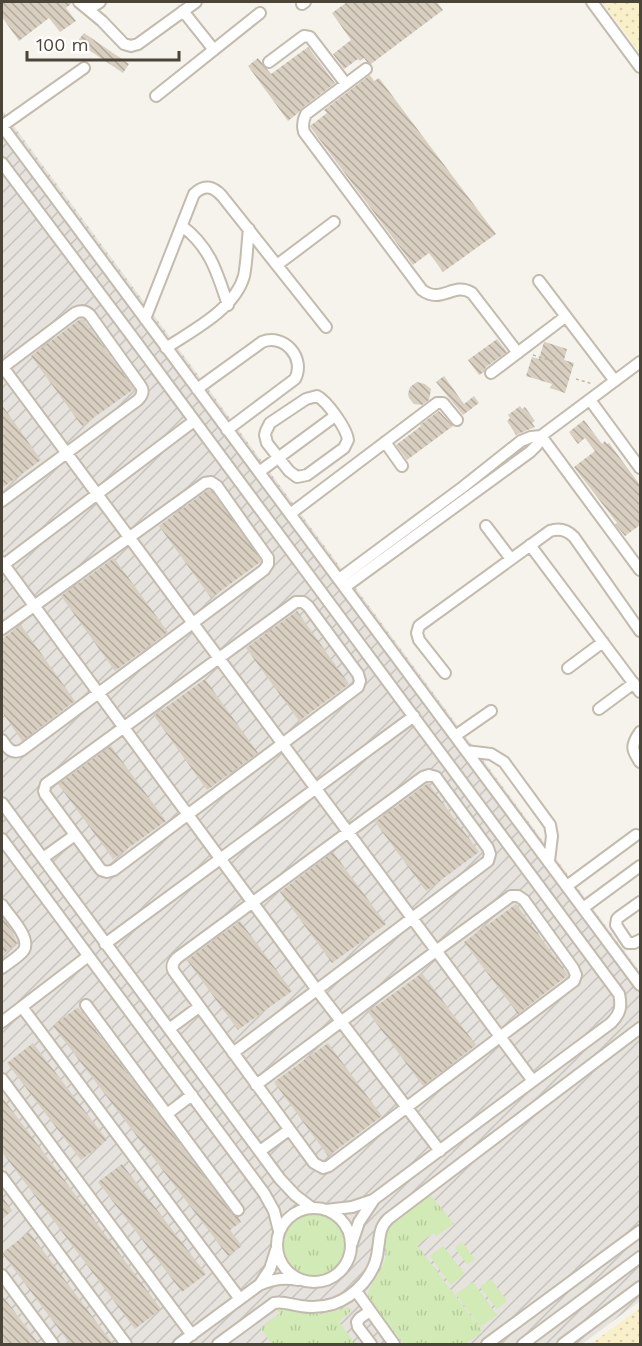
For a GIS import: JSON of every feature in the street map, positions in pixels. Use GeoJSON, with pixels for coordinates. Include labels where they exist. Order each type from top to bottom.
{"type":"FeatureCollection","features":[{"type":"Feature","properties":{"kind":"street"},"geometry":{"type":"LineString","coordinates":[[79,2],[102,21],[124,44],[131,46],[138,44],[189,5],[214,50]]}},
{"type":"Feature","properties":{"kind":"street"},"geometry":{"type":"LineString","coordinates":[[89,9],[100,2]]}},
{"type":"Feature","properties":{"kind":"street"},"geometry":{"type":"LineString","coordinates":[[592,2],[640,67]]}},
{"type":"Feature","properties":{"kind":"street"},"geometry":{"type":"LineString","coordinates":[[156,96],[260,13]]}},
{"type":"Feature","properties":{"kind":"street"},"geometry":{"type":"LineString","coordinates":[[269,62],[304,36],[310,37],[346,84]]}},
{"type":"Feature","properties":{"kind":"street"},"geometry":{"type":"LineString","coordinates":[[84,69],[2,126],[639,982]]}},
{"type":"Feature","properties":{"kind":"street"},"geometry":{"type":"LineString","coordinates":[[366,69],[306,114],[302,126],[303,132],[422,290],[437,296],[460,289],[469,290],[519,352]]}},
{"type":"Feature","properties":{"kind":"street"},"geometry":{"type":"LineString","coordinates":[[2,163],[615,988],[621,1002],[620,1010],[611,1023],[373,1200],[352,1208],[326,1210],[312,1208],[292,1215],[279,1231],[270,1269],[259,1285]]}},
{"type":"Feature","properties":{"kind":"street"},"geometry":{"type":"LineString","coordinates":[[145,319],[194,194],[208,187],[216,189],[222,196],[326,327]]}},
{"type":"Feature","properties":{"kind":"street"},"geometry":{"type":"LineString","coordinates":[[278,265],[334,222]]}},
{"type":"Feature","properties":{"kind":"street"},"geometry":{"type":"LineString","coordinates":[[182,226],[197,239],[209,255],[228,304]]}},
{"type":"Feature","properties":{"kind":"street"},"geometry":{"type":"LineString","coordinates":[[166,348],[228,304],[238,291],[244,276],[249,230]]}},
{"type":"Feature","properties":{"kind":"street"},"geometry":{"type":"LineString","coordinates":[[538,281],[566,317],[610,385]]}},
{"type":"Feature","properties":{"kind":"street"},"geometry":{"type":"LineString","coordinates":[[2,501],[66,453],[138,400],[142,394],[140,384],[85,311],[75,313],[2,367],[66,453],[97,494],[219,658],[533,1082]]}},
{"type":"Feature","properties":{"kind":"street"},"geometry":{"type":"LineString","coordinates":[[492,373],[566,317]]}},
{"type":"Feature","properties":{"kind":"street"},"geometry":{"type":"LineString","coordinates":[[114,348],[132,335]]}},
{"type":"Feature","properties":{"kind":"street"},"geometry":{"type":"LineString","coordinates":[[196,389],[267,340],[283,342],[295,356],[299,365],[295,379],[227,430]]}},
{"type":"Feature","properties":{"kind":"street"},"geometry":{"type":"LineString","coordinates":[[342,583],[466,491],[521,441],[541,436],[640,362]]}},
{"type":"Feature","properties":{"kind":"street"},"geometry":{"type":"LineString","coordinates":[[317,396],[323,400],[346,430],[347,443],[341,450],[301,477],[291,474],[279,458],[266,439],[266,431],[270,423],[306,399],[317,396]]}},
{"type":"Feature","properties":{"kind":"street"},"geometry":{"type":"LineString","coordinates":[[590,400],[640,468]]}},
{"type":"Feature","properties":{"kind":"street"},"geometry":{"type":"LineString","coordinates":[[290,514],[439,402],[443,403],[457,420]]}},
{"type":"Feature","properties":{"kind":"street"},"geometry":{"type":"LineString","coordinates":[[259,472],[336,416]]}},
{"type":"Feature","properties":{"kind":"street"},"geometry":{"type":"LineString","coordinates":[[194,421],[2,564],[317,990],[440,1151]]}},
{"type":"Feature","properties":{"kind":"street"},"geometry":{"type":"LineString","coordinates":[[541,436],[640,570]]}},
{"type":"Feature","properties":{"kind":"street"},"geometry":{"type":"LineString","coordinates":[[385,442],[402,466]]}},
{"type":"Feature","properties":{"kind":"street"},"geometry":{"type":"LineString","coordinates":[[2,629],[202,484],[208,482],[217,486],[269,561],[267,567],[19,752],[9,750],[2,740]]}},
{"type":"Feature","properties":{"kind":"street"},"geometry":{"type":"LineString","coordinates":[[243,522],[260,508]]}},
{"type":"Feature","properties":{"kind":"street"},"geometry":{"type":"LineString","coordinates":[[486,526],[510,559]]}},
{"type":"Feature","properties":{"kind":"street"},"geometry":{"type":"LineString","coordinates":[[445,673],[419,640],[417,633],[419,626],[510,559],[554,530],[563,530],[571,534],[640,631]]}},
{"type":"Feature","properties":{"kind":"street"},"geometry":{"type":"LineString","coordinates":[[530,545],[637,688],[599,709]]}},
{"type":"Feature","properties":{"kind":"street"},"geometry":{"type":"LineString","coordinates":[[303,602],[360,681],[358,687],[188,815],[111,872],[104,872],[98,868],[45,794],[46,784],[219,658],[293,604],[303,602]]}},
{"type":"Feature","properties":{"kind":"street"},"geometry":{"type":"LineString","coordinates":[[336,645],[352,633]]}},
{"type":"Feature","properties":{"kind":"street"},"geometry":{"type":"LineString","coordinates":[[568,668],[603,642]]}},
{"type":"Feature","properties":{"kind":"street"},"geometry":{"type":"LineString","coordinates":[[455,736],[491,711]]}},
{"type":"Feature","properties":{"kind":"street"},"geometry":{"type":"LineString","coordinates":[[105,944],[414,716]]}},
{"type":"Feature","properties":{"kind":"street"},"geometry":{"type":"LineString","coordinates":[[640,732],[633,746],[640,762]]}},
{"type":"Feature","properties":{"kind":"street"},"geometry":{"type":"LineString","coordinates":[[466,751],[491,754],[504,762],[550,825],[552,836],[549,861]]}},
{"type":"Feature","properties":{"kind":"street"},"geometry":{"type":"LineString","coordinates":[[232,1053],[490,858],[490,851],[436,777],[426,776],[253,902],[174,961],[173,971],[232,1053],[316,1166],[323,1168],[571,984],[575,978],[573,968],[524,900],[518,896],[508,898],[256,1085]]}},
{"type":"Feature","properties":{"kind":"street"},"geometry":{"type":"LineString","coordinates":[[459,807],[473,797]]}},
{"type":"Feature","properties":{"kind":"street"},"geometry":{"type":"LineString","coordinates":[[2,803],[287,1187],[312,1208]]}},
{"type":"Feature","properties":{"kind":"street"},"geometry":{"type":"LineString","coordinates":[[43,858],[75,835]]}},
{"type":"Feature","properties":{"kind":"street"},"geometry":{"type":"LineString","coordinates":[[567,886],[636,835]]}},
{"type":"Feature","properties":{"kind":"street"},"geometry":{"type":"LineString","coordinates":[[2,840],[5,852],[192,1095],[264,1193],[274,1211],[279,1231]]}},
{"type":"Feature","properties":{"kind":"street"},"geometry":{"type":"LineString","coordinates":[[583,908],[640,866]]}},
{"type":"Feature","properties":{"kind":"street"},"geometry":{"type":"LineString","coordinates":[[640,902],[619,917],[616,925],[628,943],[640,940]]}},
{"type":"Feature","properties":{"kind":"street"},"geometry":{"type":"LineString","coordinates":[[2,905],[22,933],[26,943],[22,952],[2,968]]}},
{"type":"Feature","properties":{"kind":"street"},"geometry":{"type":"LineString","coordinates":[[549,935],[566,922]]}},
{"type":"Feature","properties":{"kind":"street"},"geometry":{"type":"LineString","coordinates":[[2,1022],[87,957]]}},
{"type":"Feature","properties":{"kind":"street"},"geometry":{"type":"LineString","coordinates":[[86,1005],[238,1210]]}},
{"type":"Feature","properties":{"kind":"street"},"geometry":{"type":"LineString","coordinates":[[22,1007],[240,1299]]}},
{"type":"Feature","properties":{"kind":"street"},"geometry":{"type":"LineString","coordinates":[[169,1029],[199,1007]]}},
{"type":"Feature","properties":{"kind":"street"},"geometry":{"type":"LineString","coordinates":[[218,1344],[274,1303],[322,1306],[344,1299],[356,1291],[370,1274],[375,1263],[381,1228],[388,1220],[640,1028]]}},
{"type":"Feature","properties":{"kind":"street"},"geometry":{"type":"LineString","coordinates":[[2,1078],[192,1335]]}},
{"type":"Feature","properties":{"kind":"street"},"geometry":{"type":"LineString","coordinates":[[167,1114],[192,1095]]}},
{"type":"Feature","properties":{"kind":"street"},"geometry":{"type":"LineString","coordinates":[[260,1151],[289,1130]]}},
{"type":"Feature","properties":{"kind":"street"},"geometry":{"type":"LineString","coordinates":[[2,1177],[126,1344]]}},
{"type":"Feature","properties":{"kind":"street"},"geometry":{"type":"LineString","coordinates":[[179,1344],[259,1285],[280,1278],[315,1282],[329,1279],[340,1271],[348,1260],[359,1222],[373,1200]]}},
{"type":"Feature","properties":{"kind":"street"},"geometry":{"type":"LineString","coordinates":[[326,1210],[342,1221],[347,1228],[351,1246]]}},
{"type":"Feature","properties":{"kind":"street"},"geometry":{"type":"LineString","coordinates":[[487,1344],[640,1231]]}},
{"type":"Feature","properties":{"kind":"street"},"geometry":{"type":"LineString","coordinates":[[276,1250],[285,1268],[302,1280]]}},
{"type":"Feature","properties":{"kind":"street"},"geometry":{"type":"LineString","coordinates":[[523,1344],[640,1257]]}},
{"type":"Feature","properties":{"kind":"street"},"geometry":{"type":"LineString","coordinates":[[2,1275],[53,1344]]}},
{"type":"Feature","properties":{"kind":"street"},"geometry":{"type":"LineString","coordinates":[[563,1344],[640,1287]]}},
{"type":"Feature","properties":{"kind":"street"},"geometry":{"type":"LineString","coordinates":[[356,1291],[394,1344]]}},
{"type":"Feature","properties":{"kind":"street"},"geometry":{"type":"LineString","coordinates":[[370,1311],[357,1322],[358,1327],[371,1344]]}},
{"type":"Feature","properties":{"kind":"path"},"geometry":{"type":"LineString","coordinates":[[519,352],[555,362]]}},
{"type":"Feature","properties":{"kind":"path"},"geometry":{"type":"LineString","coordinates":[[576,379],[610,385]]}},
{"type":"Feature","properties":{"kind":"shaded area"},"geometry":{"type":"Polygon","coordinates":[[[2,110],[640,972],[640,1301],[582,1344],[2,1344],[2,110]]]}},
{"type":"Feature","properties":{"kind":"shaded area"},"geometry":{"type":"Polygon","coordinates":[[[275,1307],[280,1313],[238,1344],[226,1344],[275,1307]]]}},
{"type":"Feature","properties":{"kind":"green space"},"geometry":{"type":"Polygon","coordinates":[[[430,1194],[454,1224],[436,1236],[434,1233],[417,1245],[483,1332],[465,1344],[404,1344],[370,1300],[368,1294],[385,1259],[386,1233],[389,1225],[430,1194]]]}},
{"type":"Feature","properties":{"kind":"green space"},"geometry":{"type":"Polygon","coordinates":[[[315,1214],[332,1219],[337,1223],[341,1228],[346,1245],[341,1262],[337,1267],[332,1271],[315,1276],[298,1271],[293,1267],[289,1262],[284,1245],[289,1228],[293,1223],[298,1219],[315,1214]]]}},
{"type":"Feature","properties":{"kind":"green space"},"geometry":{"type":"Polygon","coordinates":[[[462,1242],[475,1259],[467,1264],[455,1248],[462,1242]]]}},
{"type":"Feature","properties":{"kind":"green space"},"geometry":{"type":"Polygon","coordinates":[[[443,1246],[465,1274],[451,1285],[430,1256],[443,1246]]]}},
{"type":"Feature","properties":{"kind":"green space"},"geometry":{"type":"Polygon","coordinates":[[[491,1279],[507,1301],[497,1309],[480,1287],[491,1279]]]}},
{"type":"Feature","properties":{"kind":"green space"},"geometry":{"type":"Polygon","coordinates":[[[473,1282],[497,1315],[480,1327],[456,1294],[473,1282]]]}},
{"type":"Feature","properties":{"kind":"green space"},"geometry":{"type":"Polygon","coordinates":[[[279,1306],[318,1314],[349,1307],[351,1311],[339,1322],[356,1344],[272,1344],[260,1328],[280,1313],[276,1308],[279,1306]]]}},
{"type":"Feature","properties":{"kind":"sand"},"geometry":{"type":"Polygon","coordinates":[[[602,2],[640,2],[640,53],[602,2]]]}},
{"type":"Feature","properties":{"kind":"sand"},"geometry":{"type":"Polygon","coordinates":[[[640,1308],[640,1344],[591,1344],[640,1308]]]}},
{"type":"Feature","properties":{"kind":"building"},"geometry":{"type":"Polygon","coordinates":[[[2,2],[72,2],[66,8],[76,21],[60,32],[49,18],[19,41],[2,17],[2,2]]]}},
{"type":"Feature","properties":{"kind":"building"},"geometry":{"type":"Polygon","coordinates":[[[347,2],[437,2],[443,10],[371,64],[364,58],[360,61],[358,59],[344,69],[333,54],[351,40],[332,13],[347,2]]]}},
{"type":"Feature","properties":{"kind":"building"},"geometry":{"type":"Polygon","coordinates":[[[84,33],[129,64],[123,73],[77,42],[84,33]]]}},
{"type":"Feature","properties":{"kind":"building"},"geometry":{"type":"Polygon","coordinates":[[[308,47],[335,83],[288,121],[248,66],[258,58],[271,74],[308,47]]]}},
{"type":"Feature","properties":{"kind":"building"},"geometry":{"type":"Polygon","coordinates":[[[370,75],[374,81],[379,78],[496,234],[443,272],[429,253],[413,265],[310,126],[327,113],[324,110],[370,75]]]}},
{"type":"Feature","properties":{"kind":"building"},"geometry":{"type":"Polygon","coordinates":[[[82,319],[134,389],[82,426],[31,356],[82,319]]]}},
{"type":"Feature","properties":{"kind":"building"},"geometry":{"type":"Polygon","coordinates":[[[497,339],[507,352],[479,375],[468,360],[497,339]]]}},
{"type":"Feature","properties":{"kind":"building"},"geometry":{"type":"Polygon","coordinates":[[[544,342],[567,349],[564,360],[574,363],[565,393],[550,388],[552,384],[526,376],[532,357],[539,359],[544,342]]]}},
{"type":"Feature","properties":{"kind":"building"},"geometry":{"type":"Polygon","coordinates":[[[444,376],[464,404],[474,396],[479,403],[463,415],[436,382],[444,376]]]}},
{"type":"Feature","properties":{"kind":"building"},"geometry":{"type":"Polygon","coordinates":[[[417,382],[431,389],[429,400],[422,405],[414,404],[408,394],[410,387],[417,382]]]}},
{"type":"Feature","properties":{"kind":"building"},"geometry":{"type":"Polygon","coordinates":[[[2,405],[41,460],[2,488],[2,405]]]}},
{"type":"Feature","properties":{"kind":"building"},"geometry":{"type":"Polygon","coordinates":[[[520,406],[522,409],[525,407],[535,421],[532,423],[535,427],[516,435],[507,421],[510,418],[508,415],[520,406]]]}},
{"type":"Feature","properties":{"kind":"building"},"geometry":{"type":"Polygon","coordinates":[[[439,411],[453,426],[407,460],[396,445],[439,411]]]}},
{"type":"Feature","properties":{"kind":"building"},"geometry":{"type":"Polygon","coordinates":[[[584,420],[602,444],[605,441],[609,443],[640,485],[640,525],[625,536],[574,467],[595,451],[585,438],[578,444],[569,432],[584,420]]]}},
{"type":"Feature","properties":{"kind":"building"},"geometry":{"type":"Polygon","coordinates":[[[208,490],[212,491],[261,560],[211,598],[159,526],[208,490]]]}},
{"type":"Feature","properties":{"kind":"building"},"geometry":{"type":"Polygon","coordinates":[[[114,558],[168,632],[115,671],[61,596],[114,558]]]}},
{"type":"Feature","properties":{"kind":"building"},"geometry":{"type":"Polygon","coordinates":[[[297,611],[349,684],[299,721],[246,648],[297,611]]]}},
{"type":"Feature","properties":{"kind":"building"},"geometry":{"type":"Polygon","coordinates":[[[21,625],[75,701],[22,741],[2,712],[2,639],[21,625]]]}},
{"type":"Feature","properties":{"kind":"building"},"geometry":{"type":"Polygon","coordinates":[[[205,679],[258,753],[207,790],[154,716],[205,679]]]}},
{"type":"Feature","properties":{"kind":"building"},"geometry":{"type":"Polygon","coordinates":[[[111,746],[166,821],[113,859],[58,784],[111,746]]]}},
{"type":"Feature","properties":{"kind":"building"},"geometry":{"type":"Polygon","coordinates":[[[428,783],[479,852],[426,891],[375,822],[428,783]]]}},
{"type":"Feature","properties":{"kind":"building"},"geometry":{"type":"Polygon","coordinates":[[[333,852],[386,924],[332,963],[280,892],[333,852]]]}},
{"type":"Feature","properties":{"kind":"building"},"geometry":{"type":"Polygon","coordinates":[[[516,904],[568,975],[518,1014],[464,942],[516,904]]]}},
{"type":"Feature","properties":{"kind":"building"},"geometry":{"type":"Polygon","coordinates":[[[2,917],[17,943],[2,955],[2,917]]]}},
{"type":"Feature","properties":{"kind":"building"},"geometry":{"type":"Polygon","coordinates":[[[240,921],[292,991],[238,1030],[187,960],[240,921]]]}},
{"type":"Feature","properties":{"kind":"building"},"geometry":{"type":"Polygon","coordinates":[[[422,973],[476,1045],[423,1086],[368,1012],[422,973]]]}},
{"type":"Feature","properties":{"kind":"building"},"geometry":{"type":"Polygon","coordinates":[[[78,1007],[232,1214],[238,1217],[241,1222],[230,1230],[242,1246],[228,1256],[53,1026],[78,1007]]]}},
{"type":"Feature","properties":{"kind":"building"},"geometry":{"type":"Polygon","coordinates":[[[33,1043],[107,1140],[81,1160],[7,1063],[33,1043]]]}},
{"type":"Feature","properties":{"kind":"building"},"geometry":{"type":"Polygon","coordinates":[[[328,1043],[382,1116],[328,1156],[274,1082],[328,1043]]]}},
{"type":"Feature","properties":{"kind":"building"},"geometry":{"type":"Polygon","coordinates":[[[2,1097],[161,1309],[135,1329],[2,1152],[2,1097]]]}},
{"type":"Feature","properties":{"kind":"building"},"geometry":{"type":"Polygon","coordinates":[[[122,1164],[206,1274],[182,1292],[98,1182],[122,1164]]]}},
{"type":"Feature","properties":{"kind":"building"},"geometry":{"type":"Polygon","coordinates":[[[2,1196],[12,1211],[2,1219],[2,1196]]]}},
{"type":"Feature","properties":{"kind":"building"},"geometry":{"type":"Polygon","coordinates":[[[29,1232],[113,1344],[70,1344],[2,1253],[29,1232]]]}},
{"type":"Feature","properties":{"kind":"building"},"geometry":{"type":"Polygon","coordinates":[[[2,1295],[39,1344],[2,1344],[2,1295]]]}}]}
